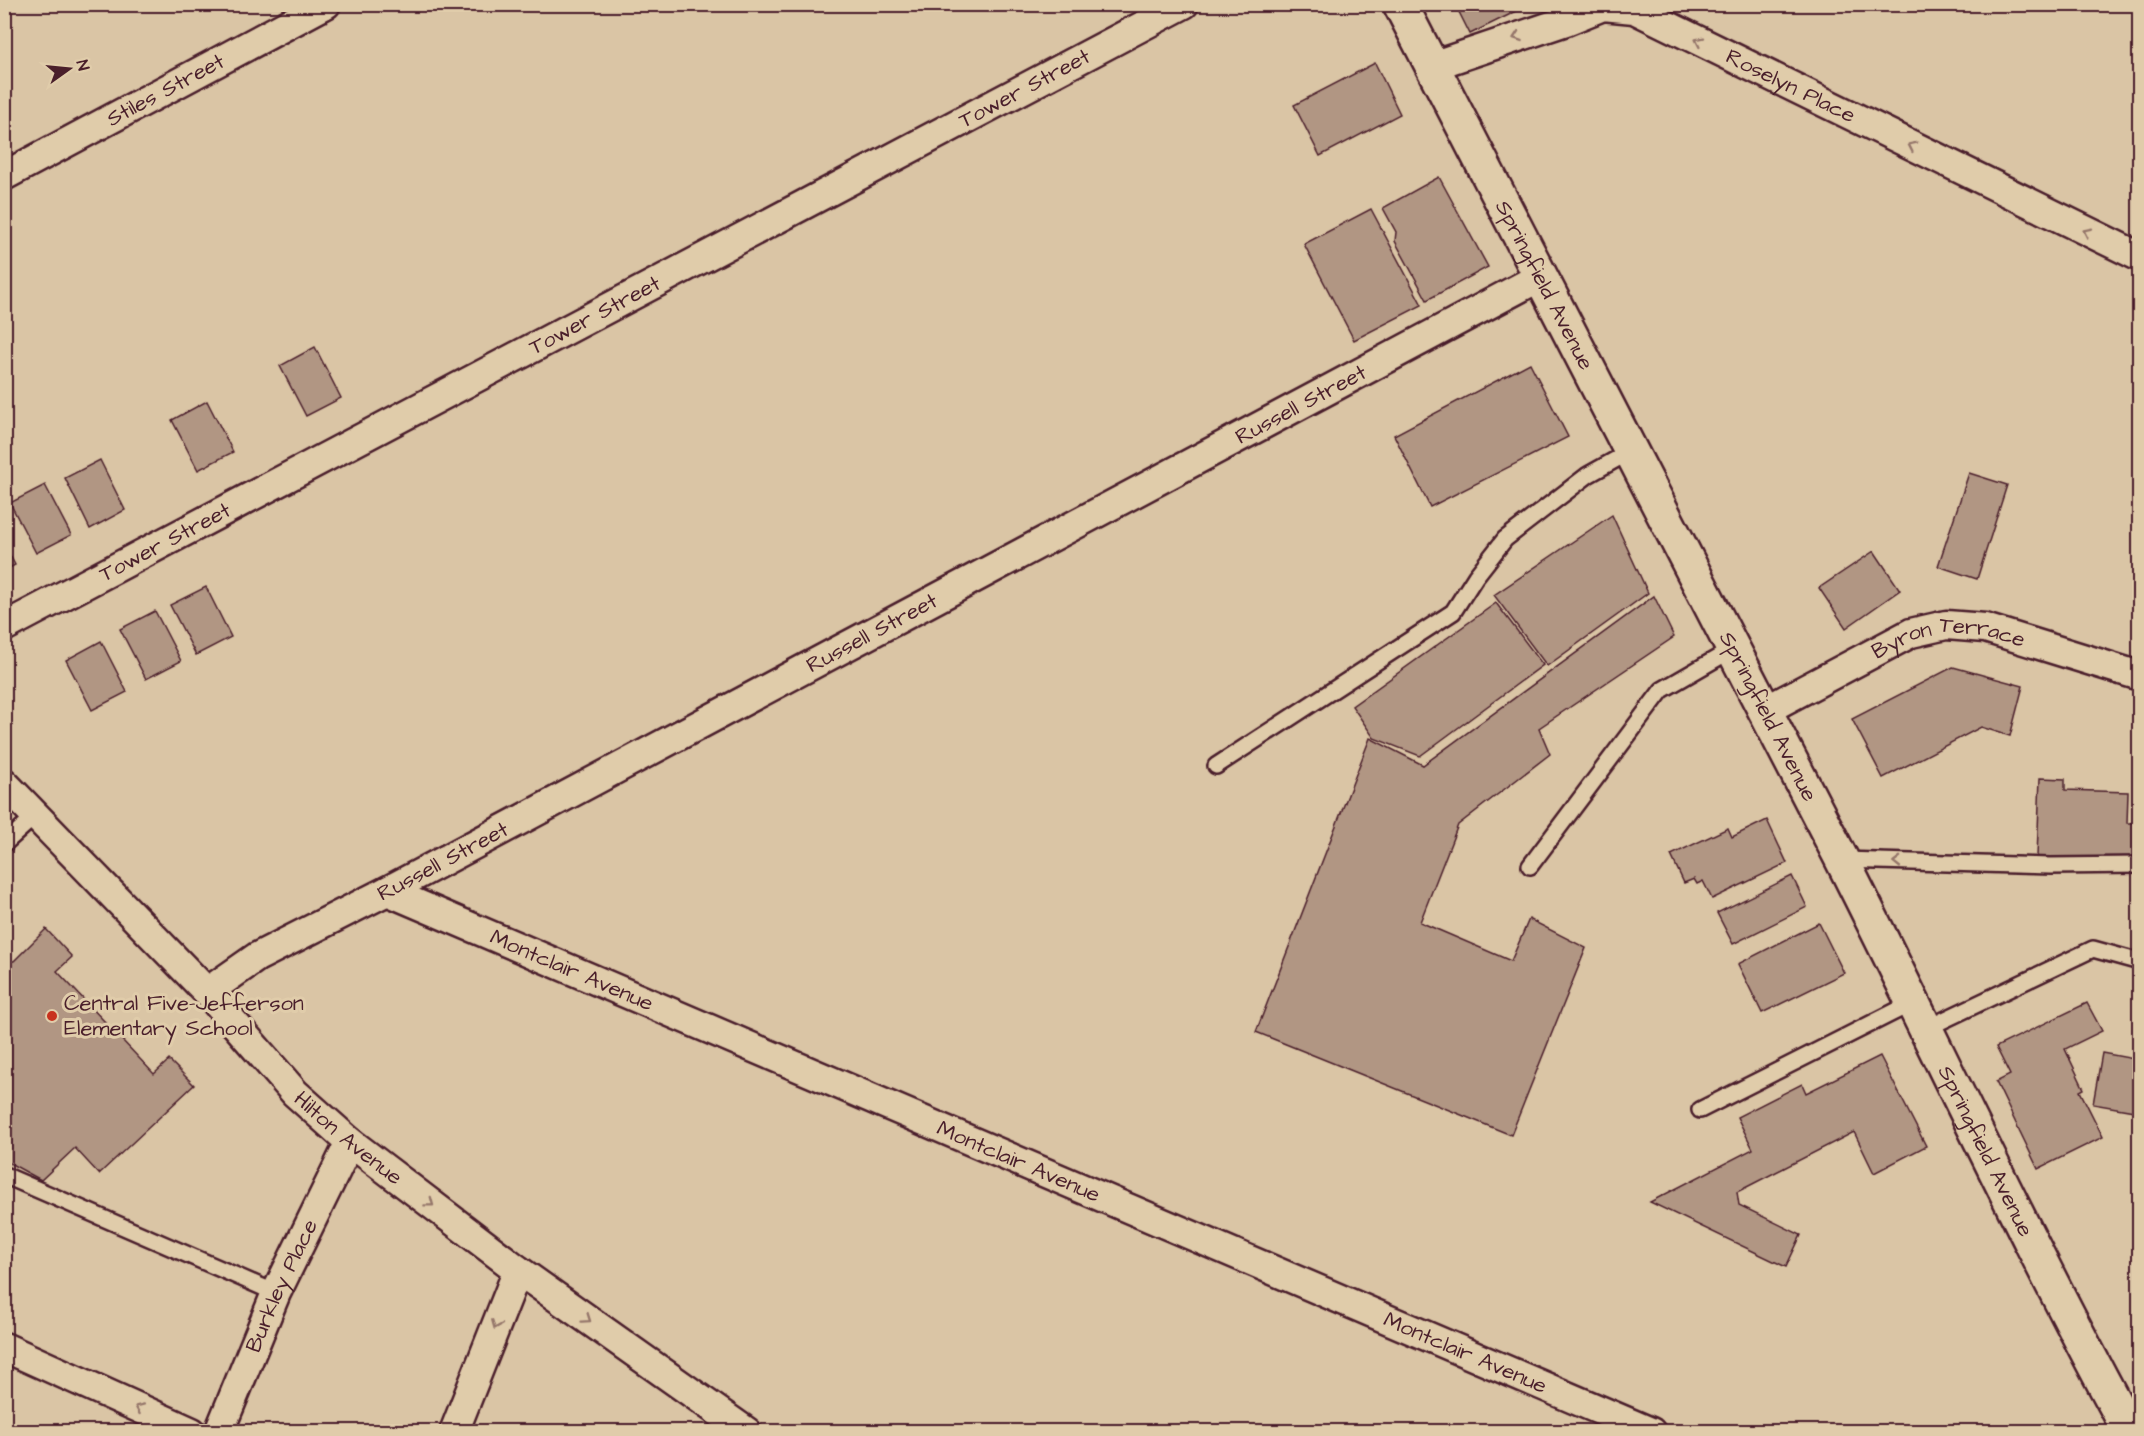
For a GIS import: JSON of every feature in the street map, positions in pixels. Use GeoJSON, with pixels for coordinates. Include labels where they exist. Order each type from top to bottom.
{"type":"FeatureCollection","features":[{"type":"Feature","properties":{"kind":"main road","name":"Springfield Avenue"},"geometry":{"type":"LineString","coordinates":[[1400,4],[1540,278],[1766,710],[1920,1015],[2070,1321],[2130,1431]]}},
{"type":"Feature","properties":{"kind":"street","name":"Stiles Street"},"geometry":{"type":"LineString","coordinates":[[4,176],[326,4]]}},
{"type":"Feature","properties":{"kind":"street","name":"Tower Street"},"geometry":{"type":"LineString","coordinates":[[4,627],[1184,4]]}},
{"type":"Feature","properties":{"kind":"street","name":"Roselyn Place"},"geometry":{"type":"LineString","coordinates":[[1432,66],[1566,21],[1603,6],[1634,9],[2139,257]]}},
{"type":"Feature","properties":{"kind":"street","name":"Russell Street"},"geometry":{"type":"LineString","coordinates":[[207,992],[257,957],[387,891],[1540,278]]}},
{"type":"Feature","properties":{"kind":"street","name":"Byron Terrace"},"geometry":{"type":"LineString","coordinates":[[1766,710],[1911,633],[1946,625],[1985,628],[2139,676]]}},
{"type":"Feature","properties":{"kind":"street","name":"Hilton Avenue"},"geometry":{"type":"LineString","coordinates":[[4,783],[207,992],[296,1093],[350,1142],[518,1270],[747,1431]]}},
{"type":"Feature","properties":{"kind":"street","name":"Montclair Avenue"},"geometry":{"type":"LineString","coordinates":[[387,891],[1651,1431]]}},
{"type":"Feature","properties":{"kind":"street","name":"Burkley Place"},"geometry":{"type":"LineString","coordinates":[[219,1431],[276,1293],[350,1142]]}},
{"type":"Feature","properties":{"kind":"street"},"geometry":{"type":"LineString","coordinates":[[454,1431],[518,1270]]}},
{"type":"Feature","properties":{"kind":"street"},"geometry":{"type":"LineString","coordinates":[[4,1347],[192,1431]]}},
{"type":"Feature","properties":{"kind":"lane"},"geometry":{"type":"LineString","coordinates":[[1216,766],[1453,612],[1476,576],[1505,539],[1588,476],[1631,451]]}},
{"type":"Feature","properties":{"kind":"lane"},"geometry":{"type":"LineString","coordinates":[[1530,866],[1662,690],[1733,649]]}},
{"type":"Feature","properties":{"kind":"lane"},"geometry":{"type":"LineString","coordinates":[[4,844],[36,815]]}},
{"type":"Feature","properties":{"kind":"lane"},"geometry":{"type":"LineString","coordinates":[[1842,861],[2050,866],[2139,865]]}},
{"type":"Feature","properties":{"kind":"lane"},"geometry":{"type":"LineString","coordinates":[[1700,1110],[1920,1015],[2093,949],[2139,962]]}},
{"type":"Feature","properties":{"kind":"lane"},"geometry":{"type":"LineString","coordinates":[[4,1174],[276,1293]]}},
{"type":"Feature","properties":{"kind":"building"},"geometry":{"type":"Polygon","coordinates":[[[1455,4],[1531,4],[1470,34],[1455,4]]]}},
{"type":"Feature","properties":{"kind":"building"},"geometry":{"type":"Polygon","coordinates":[[[1375,63],[1400,114],[1320,156],[1294,105],[1375,63]]]}},
{"type":"Feature","properties":{"kind":"building"},"geometry":{"type":"Polygon","coordinates":[[[1439,177],[1488,267],[1427,300],[1395,241],[1396,232],[1383,208],[1439,177]]]}},
{"type":"Feature","properties":{"kind":"building"},"geometry":{"type":"Polygon","coordinates":[[[1371,209],[1422,305],[1354,340],[1304,244],[1371,209]]]}},
{"type":"Feature","properties":{"kind":"building"},"geometry":{"type":"Polygon","coordinates":[[[315,347],[341,398],[306,416],[280,366],[315,347]]]}},
{"type":"Feature","properties":{"kind":"building"},"geometry":{"type":"Polygon","coordinates":[[[1530,363],[1568,437],[1430,507],[1394,435],[1530,363]]]}},
{"type":"Feature","properties":{"kind":"building"},"geometry":{"type":"Polygon","coordinates":[[[207,401],[233,452],[198,470],[172,420],[207,401]]]}},
{"type":"Feature","properties":{"kind":"building"},"geometry":{"type":"Polygon","coordinates":[[[100,460],[125,510],[90,529],[65,478],[100,460]]]}},
{"type":"Feature","properties":{"kind":"building"},"geometry":{"type":"Polygon","coordinates":[[[1969,473],[2007,485],[1977,579],[1938,566],[1969,473]]]}},
{"type":"Feature","properties":{"kind":"building"},"geometry":{"type":"Polygon","coordinates":[[[45,485],[71,535],[36,553],[10,503],[45,485]]]}},
{"type":"Feature","properties":{"kind":"building"},"geometry":{"type":"Polygon","coordinates":[[[1612,515],[1648,593],[1547,666],[1494,595],[1612,515]]]}},
{"type":"Feature","properties":{"kind":"building"},"geometry":{"type":"Polygon","coordinates":[[[4,544],[15,565],[4,571],[4,544]]]}},
{"type":"Feature","properties":{"kind":"building"},"geometry":{"type":"Polygon","coordinates":[[[1874,551],[1900,590],[1846,628],[1819,588],[1874,551]]]}},
{"type":"Feature","properties":{"kind":"building"},"geometry":{"type":"Polygon","coordinates":[[[206,587],[231,637],[196,655],[170,605],[206,587]]]}},
{"type":"Feature","properties":{"kind":"building"},"geometry":{"type":"Polygon","coordinates":[[[1654,596],[1674,637],[1539,728],[1550,754],[1458,825],[1420,922],[1511,961],[1529,919],[1586,948],[1511,1135],[1256,1032],[1370,738],[1423,765],[1654,596]]]}},
{"type":"Feature","properties":{"kind":"building"},"geometry":{"type":"Polygon","coordinates":[[[1496,603],[1543,665],[1420,756],[1374,738],[1352,706],[1496,603]]]}},
{"type":"Feature","properties":{"kind":"building"},"geometry":{"type":"Polygon","coordinates":[[[155,611],[181,661],[146,679],[120,629],[155,611]]]}},
{"type":"Feature","properties":{"kind":"building"},"geometry":{"type":"Polygon","coordinates":[[[101,641],[127,692],[92,710],[66,660],[101,641]]]}},
{"type":"Feature","properties":{"kind":"building"},"geometry":{"type":"Polygon","coordinates":[[[1953,667],[2023,686],[2010,736],[1981,727],[1883,778],[1852,719],[1953,667]]]}},
{"type":"Feature","properties":{"kind":"building"},"geometry":{"type":"Polygon","coordinates":[[[2040,778],[2065,779],[2065,790],[2128,792],[2127,823],[2140,823],[2140,861],[2037,857],[2040,778]]]}},
{"type":"Feature","properties":{"kind":"building"},"geometry":{"type":"Polygon","coordinates":[[[1767,820],[1787,863],[1712,899],[1703,881],[1697,884],[1694,879],[1684,883],[1671,855],[1728,828],[1732,837],[1767,820]]]}},
{"type":"Feature","properties":{"kind":"building"},"geometry":{"type":"Polygon","coordinates":[[[1792,876],[1807,907],[1733,944],[1717,913],[1792,876]]]}},
{"type":"Feature","properties":{"kind":"building"},"geometry":{"type":"Polygon","coordinates":[[[1819,923],[1844,973],[1762,1013],[1738,964],[1819,923]]]}},
{"type":"Feature","properties":{"kind":"building","name":"Central Five-Jefferson Elementary School"},"geometry":{"type":"Polygon","coordinates":[[[46,929],[72,957],[57,971],[154,1074],[169,1060],[194,1085],[99,1174],[75,1148],[41,1180],[4,1160],[4,961],[14,961],[46,929]]]}},
{"type":"Feature","properties":{"kind":"building"},"geometry":{"type":"Polygon","coordinates":[[[2087,1003],[2102,1031],[2065,1049],[2084,1089],[2080,1091],[2103,1137],[2038,1169],[1996,1082],[2010,1075],[1996,1047],[2087,1003]]]}},
{"type":"Feature","properties":{"kind":"building"},"geometry":{"type":"Polygon","coordinates":[[[2102,1053],[2140,1060],[2140,1112],[2093,1104],[2102,1053]]]}},
{"type":"Feature","properties":{"kind":"building"},"geometry":{"type":"Polygon","coordinates":[[[1880,1056],[1926,1146],[1874,1173],[1854,1132],[1737,1192],[1739,1205],[1801,1235],[1786,1267],[1650,1202],[1753,1149],[1737,1117],[1802,1084],[1806,1093],[1880,1056]]]}},
{"type":"Feature","properties":{"kind":"place","name":"Central Five-Jefferson Elementary School"},"geometry":{"type":"Point","coordinates":[52,1016]}}]}
